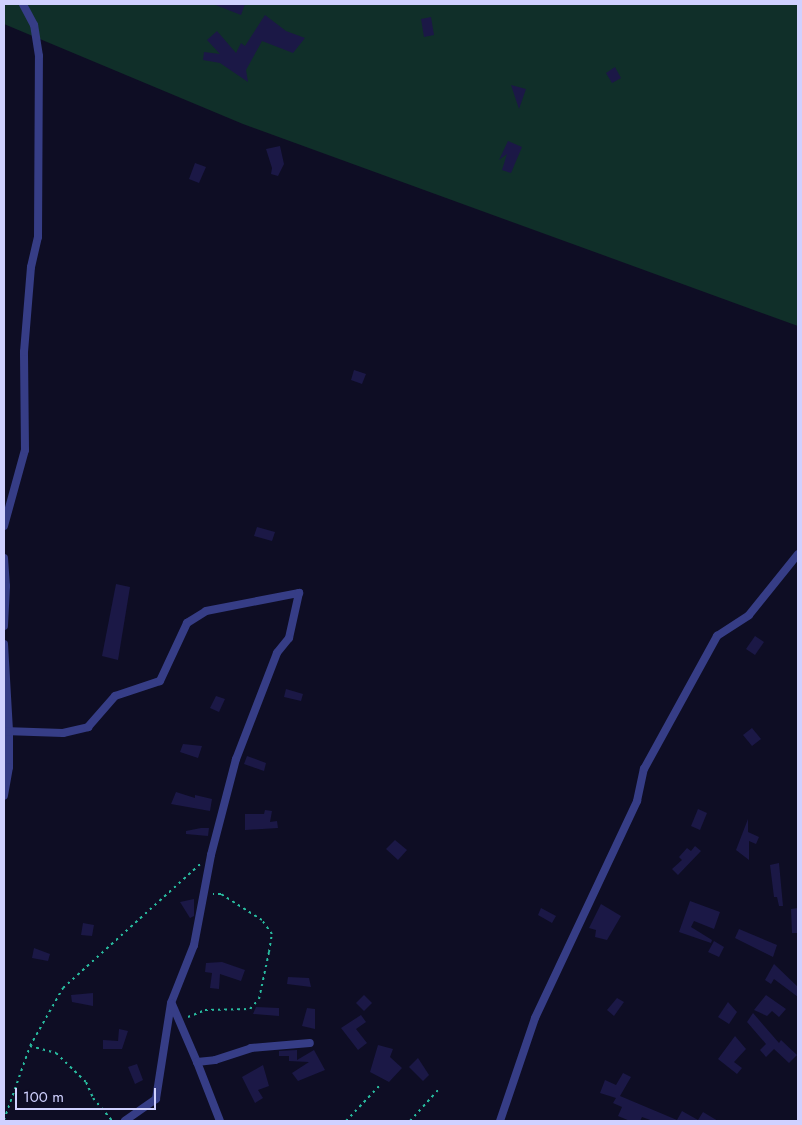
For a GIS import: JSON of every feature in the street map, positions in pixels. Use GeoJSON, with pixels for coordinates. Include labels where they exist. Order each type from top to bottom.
{"type":"FeatureCollection","features":[{"type":"Feature","properties":{"kind":"street"},"geometry":{"type":"LineString","coordinates":[[4,526],[25,450],[25,343],[31,268],[38,237],[39,56],[34,24],[22,4]]}},
{"type":"Feature","properties":{"kind":"street"},"geometry":{"type":"LineString","coordinates":[[500,1121],[535,1018],[637,800],[644,769],[717,636],[749,615],[798,554]]}},
{"type":"Feature","properties":{"kind":"street"},"geometry":{"type":"LineString","coordinates":[[4,558],[6,586],[4,626]]}},
{"type":"Feature","properties":{"kind":"street"},"geometry":{"type":"LineString","coordinates":[[7,731],[63,733],[88,727],[115,696],[160,681],[187,623],[206,611],[299,593],[289,638],[277,653],[236,759],[211,855],[194,945],[171,1002],[156,1099],[125,1121]]}},
{"type":"Feature","properties":{"kind":"street"},"geometry":{"type":"LineString","coordinates":[[4,644],[9,767],[4,796]]}},
{"type":"Feature","properties":{"kind":"street"},"geometry":{"type":"LineString","coordinates":[[171,1002],[220,1121]]}},
{"type":"Feature","properties":{"kind":"street"},"geometry":{"type":"LineString","coordinates":[[197,1062],[215,1060],[251,1048],[310,1044]]}},
{"type":"Feature","properties":{"kind":"path"},"geometry":{"type":"LineString","coordinates":[[4,1120],[30,1046],[63,988],[211,855]]}},
{"type":"Feature","properties":{"kind":"path"},"geometry":{"type":"LineString","coordinates":[[178,1021],[205,1010],[250,1008],[259,999],[272,934],[262,920],[221,894],[205,894]]}},
{"type":"Feature","properties":{"kind":"path"},"geometry":{"type":"LineString","coordinates":[[30,1046],[56,1053],[86,1082],[93,1098],[112,1121]]}},
{"type":"Feature","properties":{"kind":"path"},"geometry":{"type":"LineString","coordinates":[[346,1121],[381,1084]]}},
{"type":"Feature","properties":{"kind":"path"},"geometry":{"type":"LineString","coordinates":[[410,1121],[438,1090]]}},
{"type":"Feature","properties":{"kind":"green space"},"geometry":{"type":"Polygon","coordinates":[[[4,4],[798,4],[798,326],[243,124],[4,24],[4,4]]]}},
{"type":"Feature","properties":{"kind":"building"},"geometry":{"type":"Polygon","coordinates":[[[213,4],[245,4],[241,15],[213,4]]]}},
{"type":"Feature","properties":{"kind":"building"},"geometry":{"type":"Polygon","coordinates":[[[265,15],[286,31],[305,38],[293,53],[262,41],[246,70],[248,82],[220,63],[203,60],[204,52],[220,54],[207,40],[217,31],[236,53],[241,43],[245,46],[265,15]]]}},
{"type":"Feature","properties":{"kind":"building"},"geometry":{"type":"Polygon","coordinates":[[[431,17],[434,35],[424,37],[421,19],[431,17]]]}},
{"type":"Feature","properties":{"kind":"building"},"geometry":{"type":"Polygon","coordinates":[[[615,67],[621,78],[612,83],[606,73],[615,67]]]}},
{"type":"Feature","properties":{"kind":"building"},"geometry":{"type":"Polygon","coordinates":[[[511,85],[526,89],[519,109],[511,85]]]}},
{"type":"Feature","properties":{"kind":"building"},"geometry":{"type":"Polygon","coordinates":[[[508,141],[522,147],[511,173],[502,170],[507,154],[499,160],[508,141]]]}},
{"type":"Feature","properties":{"kind":"building"},"geometry":{"type":"Polygon","coordinates":[[[280,146],[284,164],[278,176],[271,174],[272,168],[266,149],[280,146]]]}},
{"type":"Feature","properties":{"kind":"building"},"geometry":{"type":"Polygon","coordinates":[[[195,163],[206,167],[199,183],[189,179],[195,163]]]}},
{"type":"Feature","properties":{"kind":"building"},"geometry":{"type":"Polygon","coordinates":[[[354,370],[366,374],[362,384],[351,380],[354,370]]]}},
{"type":"Feature","properties":{"kind":"building"},"geometry":{"type":"Polygon","coordinates":[[[257,527],[275,532],[272,541],[254,536],[257,527]]]}},
{"type":"Feature","properties":{"kind":"building"},"geometry":{"type":"Polygon","coordinates":[[[116,584],[130,587],[118,660],[102,656],[116,584]]]}},
{"type":"Feature","properties":{"kind":"building"},"geometry":{"type":"Polygon","coordinates":[[[755,636],[764,642],[755,655],[746,649],[755,636]]]}},
{"type":"Feature","properties":{"kind":"building"},"geometry":{"type":"Polygon","coordinates":[[[286,689],[303,694],[301,701],[284,697],[286,689]]]}},
{"type":"Feature","properties":{"kind":"building"},"geometry":{"type":"Polygon","coordinates":[[[216,696],[225,699],[219,712],[210,708],[216,696]]]}},
{"type":"Feature","properties":{"kind":"building"},"geometry":{"type":"Polygon","coordinates":[[[752,728],[761,739],[752,746],[743,735],[752,728]]]}},
{"type":"Feature","properties":{"kind":"building"},"geometry":{"type":"Polygon","coordinates":[[[183,744],[202,746],[198,758],[180,752],[183,744]]]}},
{"type":"Feature","properties":{"kind":"building"},"geometry":{"type":"Polygon","coordinates":[[[247,756],[266,763],[264,771],[244,764],[247,756]]]}},
{"type":"Feature","properties":{"kind":"building"},"geometry":{"type":"Polygon","coordinates":[[[176,792],[195,798],[195,795],[212,799],[210,811],[171,804],[176,792]]]}},
{"type":"Feature","properties":{"kind":"building"},"geometry":{"type":"Polygon","coordinates":[[[698,809],[707,813],[700,830],[691,826],[698,809]]]}},
{"type":"Feature","properties":{"kind":"building"},"geometry":{"type":"Polygon","coordinates":[[[265,810],[272,811],[270,822],[277,821],[278,828],[245,830],[245,814],[264,814],[265,810]]]}},
{"type":"Feature","properties":{"kind":"building"},"geometry":{"type":"Polygon","coordinates":[[[748,819],[748,832],[759,837],[756,844],[749,841],[749,860],[736,850],[748,819]]]}},
{"type":"Feature","properties":{"kind":"building"},"geometry":{"type":"Polygon","coordinates":[[[209,828],[208,836],[186,834],[186,831],[209,828]]]}},
{"type":"Feature","properties":{"kind":"building"},"geometry":{"type":"Polygon","coordinates":[[[395,840],[407,850],[398,860],[386,849],[395,840]]]}},
{"type":"Feature","properties":{"kind":"building"},"geometry":{"type":"Polygon","coordinates":[[[695,846],[701,851],[678,875],[672,869],[682,860],[679,857],[687,848],[691,851],[695,846]]]}},
{"type":"Feature","properties":{"kind":"building"},"geometry":{"type":"Polygon","coordinates":[[[779,863],[783,906],[779,906],[777,897],[774,897],[770,865],[779,863]]]}},
{"type":"Feature","properties":{"kind":"building"},"geometry":{"type":"Polygon","coordinates":[[[194,899],[194,916],[190,918],[180,902],[194,899]]]}},
{"type":"Feature","properties":{"kind":"building"},"geometry":{"type":"Polygon","coordinates":[[[690,901],[720,912],[714,929],[694,921],[691,927],[712,940],[711,943],[679,932],[690,901]]]}},
{"type":"Feature","properties":{"kind":"building"},"geometry":{"type":"Polygon","coordinates":[[[601,904],[621,916],[607,940],[595,937],[596,930],[589,928],[601,904]]]}},
{"type":"Feature","properties":{"kind":"building"},"geometry":{"type":"Polygon","coordinates":[[[541,908],[556,916],[552,923],[538,915],[541,908]]]}},
{"type":"Feature","properties":{"kind":"building"},"geometry":{"type":"Polygon","coordinates":[[[798,908],[798,933],[792,933],[791,909],[798,908]]]}},
{"type":"Feature","properties":{"kind":"building"},"geometry":{"type":"Polygon","coordinates":[[[83,923],[94,925],[92,936],[81,935],[83,923]]]}},
{"type":"Feature","properties":{"kind":"building"},"geometry":{"type":"Polygon","coordinates":[[[739,929],[777,945],[773,957],[735,938],[739,929]]]}},
{"type":"Feature","properties":{"kind":"building"},"geometry":{"type":"Polygon","coordinates":[[[714,941],[724,947],[719,957],[708,952],[714,941]]]}},
{"type":"Feature","properties":{"kind":"building"},"geometry":{"type":"Polygon","coordinates":[[[34,948],[50,954],[48,961],[32,958],[34,948]]]}},
{"type":"Feature","properties":{"kind":"building"},"geometry":{"type":"Polygon","coordinates":[[[222,962],[245,970],[241,981],[220,974],[219,989],[210,988],[212,973],[205,972],[206,963],[222,962]]]}},
{"type":"Feature","properties":{"kind":"building"},"geometry":{"type":"Polygon","coordinates":[[[774,964],[798,987],[798,997],[774,979],[771,984],[765,980],[774,964]]]}},
{"type":"Feature","properties":{"kind":"building"},"geometry":{"type":"Polygon","coordinates":[[[288,977],[309,978],[311,987],[287,984],[288,977]]]}},
{"type":"Feature","properties":{"kind":"building"},"geometry":{"type":"Polygon","coordinates":[[[93,993],[93,1006],[72,1002],[71,995],[93,993]]]}},
{"type":"Feature","properties":{"kind":"building"},"geometry":{"type":"Polygon","coordinates":[[[364,995],[372,1003],[364,1011],[356,1003],[364,995]]]}},
{"type":"Feature","properties":{"kind":"building"},"geometry":{"type":"Polygon","coordinates":[[[766,995],[786,1009],[779,1017],[772,1011],[767,1016],[754,1010],[766,995]]]}},
{"type":"Feature","properties":{"kind":"building"},"geometry":{"type":"Polygon","coordinates":[[[617,998],[624,1002],[614,1016],[607,1010],[617,998]]]}},
{"type":"Feature","properties":{"kind":"building"},"geometry":{"type":"Polygon","coordinates":[[[728,1002],[737,1012],[729,1024],[718,1017],[728,1002]]]}},
{"type":"Feature","properties":{"kind":"building"},"geometry":{"type":"Polygon","coordinates":[[[256,1007],[279,1008],[279,1016],[253,1014],[256,1007]]]}},
{"type":"Feature","properties":{"kind":"building"},"geometry":{"type":"Polygon","coordinates":[[[307,1008],[315,1009],[315,1029],[302,1026],[307,1008]]]}},
{"type":"Feature","properties":{"kind":"building"},"geometry":{"type":"Polygon","coordinates":[[[753,1013],[779,1043],[781,1040],[797,1055],[789,1063],[774,1049],[766,1057],[760,1050],[766,1044],[747,1022],[753,1013]]]}},
{"type":"Feature","properties":{"kind":"building"},"geometry":{"type":"Polygon","coordinates":[[[361,1015],[366,1022],[356,1029],[367,1043],[358,1050],[341,1028],[361,1015]]]}},
{"type":"Feature","properties":{"kind":"building"},"geometry":{"type":"Polygon","coordinates":[[[119,1029],[128,1031],[122,1049],[103,1049],[103,1040],[118,1041],[119,1029]]]}},
{"type":"Feature","properties":{"kind":"building"},"geometry":{"type":"Polygon","coordinates":[[[735,1036],[746,1049],[734,1062],[742,1068],[737,1074],[718,1059],[735,1036]]]}},
{"type":"Feature","properties":{"kind":"building"},"geometry":{"type":"Polygon","coordinates":[[[378,1045],[393,1049],[390,1057],[402,1068],[389,1082],[370,1072],[378,1045]]]}},
{"type":"Feature","properties":{"kind":"building"},"geometry":{"type":"Polygon","coordinates":[[[297,1050],[297,1060],[314,1050],[325,1070],[298,1081],[292,1073],[309,1062],[289,1061],[289,1056],[279,1056],[279,1051],[297,1050]]]}},
{"type":"Feature","properties":{"kind":"building"},"geometry":{"type":"Polygon","coordinates":[[[418,1058],[429,1075],[423,1081],[409,1067],[418,1058]]]}},
{"type":"Feature","properties":{"kind":"building"},"geometry":{"type":"Polygon","coordinates":[[[137,1064],[143,1080],[135,1084],[128,1067],[137,1064]]]}},
{"type":"Feature","properties":{"kind":"building"},"geometry":{"type":"Polygon","coordinates":[[[263,1065],[269,1086],[258,1090],[263,1098],[255,1103],[242,1077],[263,1065]]]}},
{"type":"Feature","properties":{"kind":"building"},"geometry":{"type":"Polygon","coordinates":[[[623,1073],[631,1077],[620,1096],[677,1120],[682,1111],[698,1120],[703,1112],[718,1121],[653,1121],[642,1117],[640,1121],[630,1121],[618,1116],[622,1107],[613,1103],[616,1098],[600,1093],[605,1080],[616,1085],[623,1073]]]}}]}
